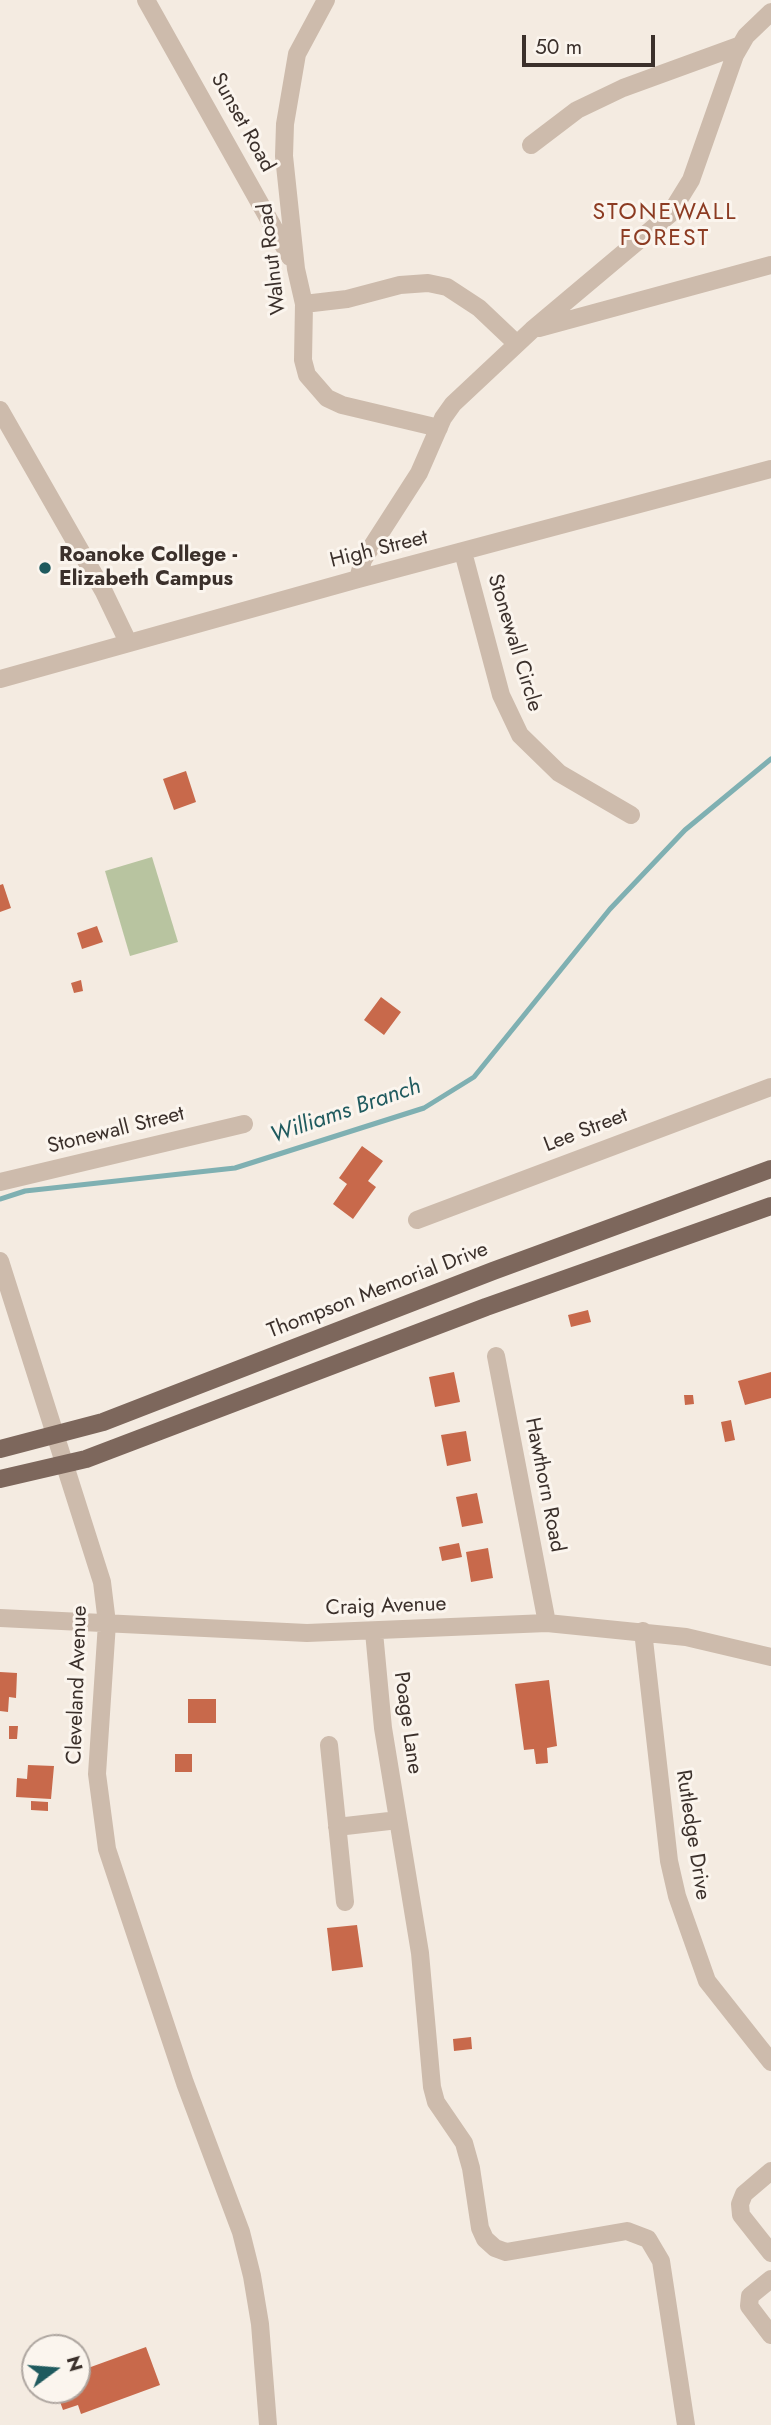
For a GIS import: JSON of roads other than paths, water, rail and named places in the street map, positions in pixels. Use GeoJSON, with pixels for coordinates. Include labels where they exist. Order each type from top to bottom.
{"type":"FeatureCollection","features":[{"type":"Feature","properties":{"kind":"main road","name":"Thompson Memorial Drive"},"geometry":{"type":"LineString","coordinates":[[0,1448],[57,1436],[116,1417],[493,1271],[771,1169]]}},
{"type":"Feature","properties":{"kind":"main road"},"geometry":{"type":"LineString","coordinates":[[0,1479],[66,1465],[150,1436],[486,1307],[771,1206]]}},
{"type":"Feature","properties":{"kind":"street","name":"Sunset Road"},"geometry":{"type":"LineString","coordinates":[[146,0],[282,239],[296,269]]}},
{"type":"Feature","properties":{"kind":"street","name":"Walnut Road"},"geometry":{"type":"LineString","coordinates":[[326,0],[296,54],[285,124],[284,156],[296,269],[304,304],[303,360],[307,375],[315,387],[342,405],[439,428]]}},
{"type":"Feature","properties":{"kind":"street"},"geometry":{"type":"LineString","coordinates":[[358,579],[363,560],[419,473],[453,404],[532,330],[670,214],[691,180],[741,45],[771,12]]}},
{"type":"Feature","properties":{"kind":"street"},"geometry":{"type":"LineString","coordinates":[[531,145],[577,110],[623,88],[741,45]]}},
{"type":"Feature","properties":{"kind":"street"},"geometry":{"type":"LineString","coordinates":[[532,330],[771,265]]}},
{"type":"Feature","properties":{"kind":"street"},"geometry":{"type":"LineString","coordinates":[[304,304],[347,299],[400,285],[428,284],[447,287],[479,308],[517,344]]}},
{"type":"Feature","properties":{"kind":"street"},"geometry":{"type":"LineString","coordinates":[[0,410],[104,592],[128,642]]}},
{"type":"Feature","properties":{"kind":"street","name":"High Street"},"geometry":{"type":"LineString","coordinates":[[0,679],[358,579],[771,469]]}},
{"type":"Feature","properties":{"kind":"street","name":"Stonewall Circle"},"geometry":{"type":"LineString","coordinates":[[463,552],[501,695],[520,735],[559,774],[631,815]]}},
{"type":"Feature","properties":{"kind":"street","name":"Lee Street"},"geometry":{"type":"LineString","coordinates":[[417,1220],[771,1087]]}},
{"type":"Feature","properties":{"kind":"street","name":"Stonewall Street"},"geometry":{"type":"LineString","coordinates":[[0,1182],[244,1124]]}},
{"type":"Feature","properties":{"kind":"street","name":"Cleveland Avenue"},"geometry":{"type":"LineString","coordinates":[[0,1261],[102,1581],[107,1623],[97,1774],[100,1815],[113,1872],[240,2232],[252,2276],[268,2425]]}},
{"type":"Feature","properties":{"kind":"street","name":"Hawthorn Road"},"geometry":{"type":"LineString","coordinates":[[496,1356],[547,1623]]}},
{"type":"Feature","properties":{"kind":"street","name":"Craig Avenue"},"geometry":{"type":"LineString","coordinates":[[0,1618],[307,1633],[547,1623],[686,1637],[771,1657]]}},
{"type":"Feature","properties":{"kind":"street","name":"Rutledge Drive"},"geometry":{"type":"LineString","coordinates":[[643,1631],[669,1861],[677,1896],[707,1981],[771,2062]]}},
{"type":"Feature","properties":{"kind":"street","name":"Poage Lane"},"geometry":{"type":"LineString","coordinates":[[374,1632],[383,1728],[420,1953],[432,2087],[436,2102],[464,2143],[480,2228],[485,2239],[495,2249],[506,2252],[626,2231],[648,2239],[661,2261],[686,2425]]}},
{"type":"Feature","properties":{"kind":"street"},"geometry":{"type":"LineString","coordinates":[[329,1745],[345,1902]]}},
{"type":"Feature","properties":{"kind":"street"},"geometry":{"type":"LineString","coordinates":[[337,1828],[398,1820]]}},
{"type":"Feature","properties":{"kind":"street"},"geometry":{"type":"LineString","coordinates":[[771,2171],[744,2194],[740,2204],[741,2214],[771,2253]]}},
{"type":"Feature","properties":{"kind":"street"},"geometry":{"type":"LineString","coordinates":[[771,2278],[750,2297],[749,2306],[771,2335]]}},
{"type":"Feature","properties":{"kind":"waterway","name":"Williams Branch"},"geometry":{"type":"LineString","coordinates":[[0,1199],[25,1191],[235,1168],[424,1108],[474,1077],[610,909],[685,830],[771,759]]}},
{"type":"Feature","properties":{"kind":"place","name":"Roanoke College - Elizabeth Campus"},"geometry":{"type":"Point","coordinates":[45,568]}},
{"type":"Feature","properties":{"kind":"district","name":"STONEWALL FOREST"},"geometry":{"type":"Point","coordinates":[665,226]}}]}
